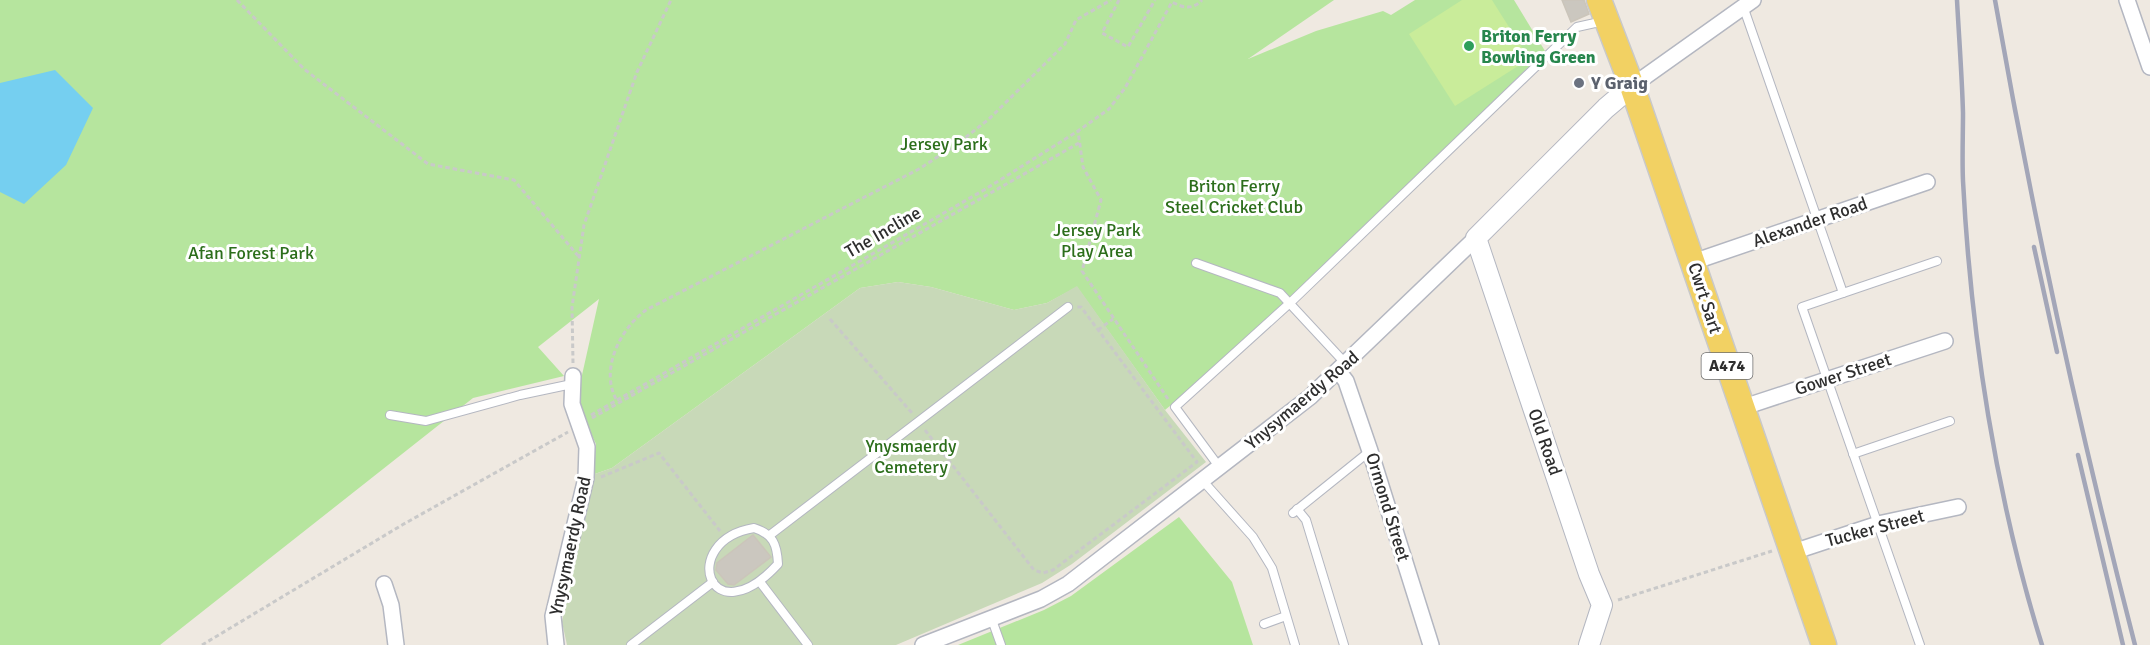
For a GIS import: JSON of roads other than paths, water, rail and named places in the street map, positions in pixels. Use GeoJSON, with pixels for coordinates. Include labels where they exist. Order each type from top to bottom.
{"type":"FeatureCollection","features":[{"type":"Feature","properties":{"kind":"main road","name":"A474"},"geometry":{"type":"LineString","coordinates":[[1604,10],[1632,86]]}},
{"type":"Feature","properties":{"kind":"main road","name":"Cwrt Sart"},"geometry":{"type":"LineString","coordinates":[[1632,86],[1824,645]]}},
{"type":"Feature","properties":{"kind":"street"},"geometry":{"type":"LineString","coordinates":[[2127,0],[2150,67]]}},
{"type":"Feature","properties":{"kind":"street"},"geometry":{"type":"LineString","coordinates":[[1632,86],[1748,3]]}},
{"type":"Feature","properties":{"kind":"street","name":"Ynysymaerdy Road"},"geometry":{"type":"LineString","coordinates":[[922,645],[1041,599],[1068,584],[1203,482],[1343,368],[1606,108],[1632,86]]}},
{"type":"Feature","properties":{"kind":"street","name":"Alexander Road"},"geometry":{"type":"LineString","coordinates":[[1693,262],[1927,182]]}},
{"type":"Feature","properties":{"kind":"street","name":"Old Road"},"geometry":{"type":"LineString","coordinates":[[1476,238],[1602,605],[1590,645]]}},
{"type":"Feature","properties":{"kind":"street","name":"Gower Street"},"geometry":{"type":"LineString","coordinates":[[1742,408],[1945,341]]}},
{"type":"Feature","properties":{"kind":"street","name":"Ormond Street"},"geometry":{"type":"LineString","coordinates":[[1343,368],[1431,645]]}},
{"type":"Feature","properties":{"kind":"street","name":"Ynysymaerdy Road"},"geometry":{"type":"LineString","coordinates":[[556,645],[553,616],[586,478],[587,447],[572,404],[572,380]]}},
{"type":"Feature","properties":{"kind":"street","name":"Tucker Street"},"geometry":{"type":"LineString","coordinates":[[1792,549],[1878,524],[1958,507]]}},
{"type":"Feature","properties":{"kind":"street"},"geometry":{"type":"LineString","coordinates":[[384,584],[391,605],[396,645]]}},
{"type":"Feature","properties":{"kind":"lane"},"geometry":{"type":"LineString","coordinates":[[1748,3],[1843,292]]}},
{"type":"Feature","properties":{"kind":"lane"},"geometry":{"type":"LineString","coordinates":[[1220,468],[1175,407],[1291,302],[1577,27],[1604,10]]}},
{"type":"Feature","properties":{"kind":"lane"},"geometry":{"type":"LineString","coordinates":[[1920,645],[1802,307],[1937,261]]}},
{"type":"Feature","properties":{"kind":"lane","name":"Ormond Street"},"geometry":{"type":"LineString","coordinates":[[1196,263],[1280,293],[1291,302],[1343,368]]}},
{"type":"Feature","properties":{"kind":"lane"},"geometry":{"type":"LineString","coordinates":[[770,535],[1068,307]]}},
{"type":"Feature","properties":{"kind":"lane"},"geometry":{"type":"LineString","coordinates":[[390,415],[426,422],[572,380]]}},
{"type":"Feature","properties":{"kind":"lane"},"geometry":{"type":"LineString","coordinates":[[1853,454],[1950,421]]}},
{"type":"Feature","properties":{"kind":"lane"},"geometry":{"type":"LineString","coordinates":[[1344,645],[1306,520],[1295,511],[1370,451]]}},
{"type":"Feature","properties":{"kind":"lane"},"geometry":{"type":"LineString","coordinates":[[1203,482],[1253,537],[1272,568],[1295,645]]}},
{"type":"Feature","properties":{"kind":"lane"},"geometry":{"type":"LineString","coordinates":[[754,528],[770,535],[778,548],[778,564],[760,582],[743,592],[728,593],[713,582],[707,562],[727,540],[738,531],[754,528]]}},
{"type":"Feature","properties":{"kind":"lane"},"geometry":{"type":"LineString","coordinates":[[631,645],[713,582]]}},
{"type":"Feature","properties":{"kind":"lane"},"geometry":{"type":"LineString","coordinates":[[760,582],[808,645]]}},
{"type":"Feature","properties":{"kind":"lane"},"geometry":{"type":"LineString","coordinates":[[1264,624],[1287,616]]}},
{"type":"Feature","properties":{"kind":"lane"},"geometry":{"type":"LineString","coordinates":[[991,617],[1001,645]]}},
{"type":"Feature","properties":{"kind":"water"},"geometry":{"type":"Polygon","coordinates":[[[55,70],[93,108],[66,165],[24,204],[0,192],[0,83],[55,70]]]}},
{"type":"Feature","properties":{"kind":"railway"},"geometry":{"type":"LineString","coordinates":[[1957,0],[1963,113],[1963,181],[1979,357],[2011,532],[2042,645]]}},
{"type":"Feature","properties":{"kind":"railway"},"geometry":{"type":"LineString","coordinates":[[1995,0],[2025,162],[2059,324],[2095,485],[2135,645]]}},
{"type":"Feature","properties":{"kind":"railway"},"geometry":{"type":"LineString","coordinates":[[2034,247],[2057,352]]}},
{"type":"Feature","properties":{"kind":"railway"},"geometry":{"type":"LineString","coordinates":[[2078,455],[2123,645]]}},
{"type":"Feature","properties":{"kind":"place","name":"Briton Ferry Bowling Green"},"geometry":{"type":"Point","coordinates":[1469,46]}},
{"type":"Feature","properties":{"kind":"place","name":"Y Graig"},"geometry":{"type":"Point","coordinates":[1579,83]}},
{"type":"Feature","properties":{"kind":"park label","name":"Jersey Park"},"geometry":{"type":"Point","coordinates":[944,144]}},
{"type":"Feature","properties":{"kind":"park label","name":"Briton Ferry Steel Cricket Club"},"geometry":{"type":"Point","coordinates":[1234,196]}},
{"type":"Feature","properties":{"kind":"park label","name":"Jersey Park Play Area"},"geometry":{"type":"Point","coordinates":[1097,240]}},
{"type":"Feature","properties":{"kind":"park label","name":"Afan Forest Park"},"geometry":{"type":"Point","coordinates":[251,253]}},
{"type":"Feature","properties":{"kind":"park label","name":"Ynysmaerdy Cemetery"},"geometry":{"type":"Point","coordinates":[911,456]}}]}
